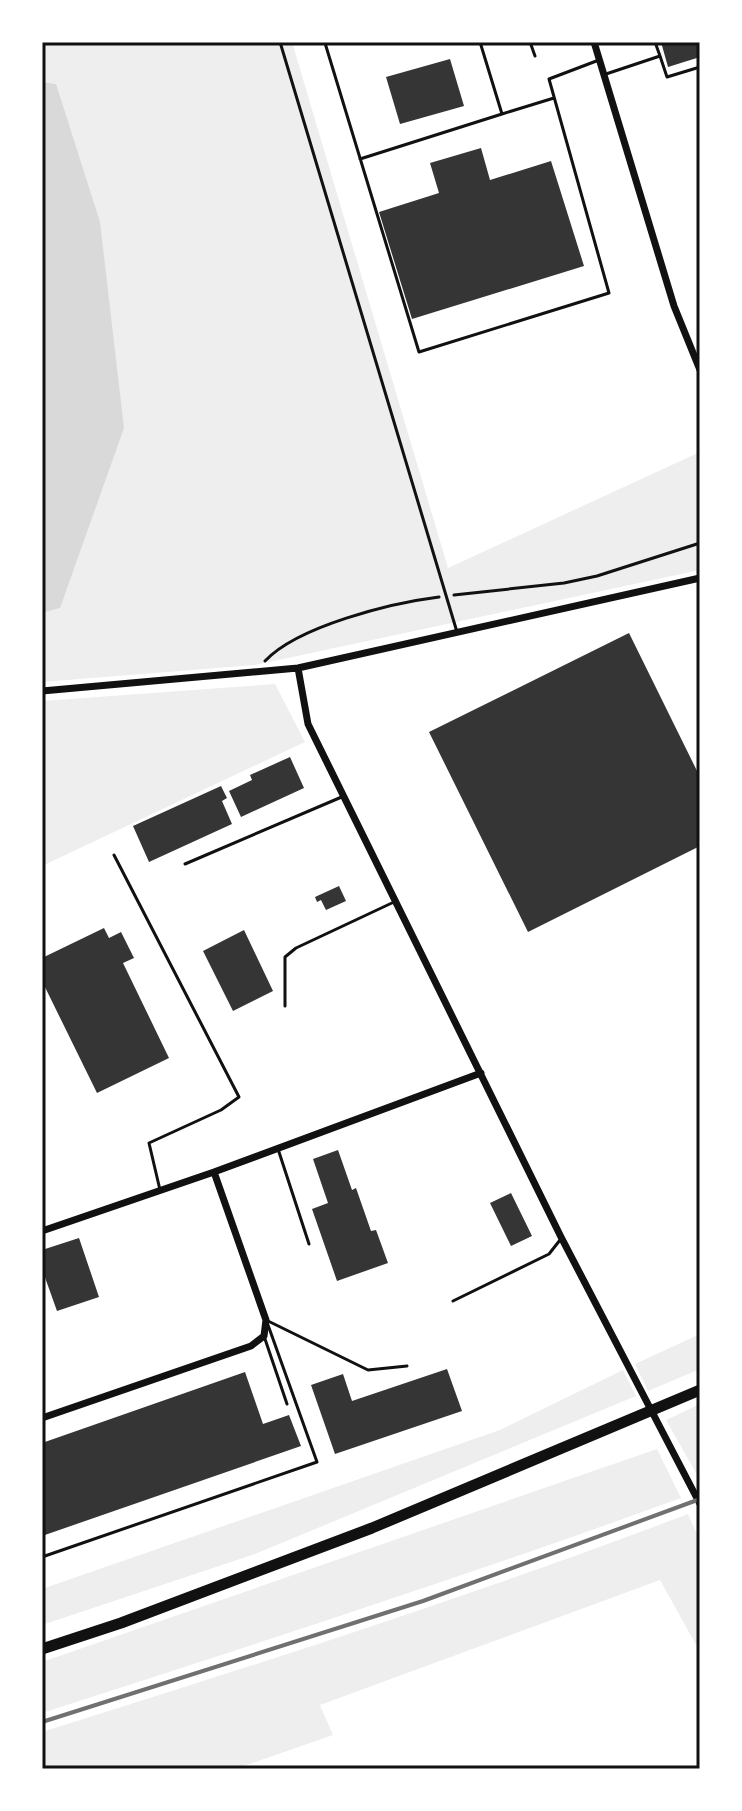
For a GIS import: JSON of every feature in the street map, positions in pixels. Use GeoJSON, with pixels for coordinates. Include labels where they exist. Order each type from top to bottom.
{"type":"FeatureCollection","features":[{"type":"Feature","properties":{"kind":"main road"},"geometry":{"type":"LineString","coordinates":[[42,1649],[121,1623],[372,1528],[700,1390]]}},
{"type":"Feature","properties":{"kind":"street"},"geometry":{"type":"LineString","coordinates":[[594,42],[674,306],[700,370]]}},
{"type":"Feature","properties":{"kind":"street"},"geometry":{"type":"LineString","coordinates":[[42,691],[298,668],[700,578]]}},
{"type":"Feature","properties":{"kind":"street"},"geometry":{"type":"LineString","coordinates":[[298,668],[308,724],[561,1237],[700,1504]]}},
{"type":"Feature","properties":{"kind":"street"},"geometry":{"type":"LineString","coordinates":[[42,1231],[214,1172],[481,1073]]}},
{"type":"Feature","properties":{"kind":"street"},"geometry":{"type":"LineString","coordinates":[[42,1418],[251,1346],[264,1336],[266,1320],[214,1172]]}},
{"type":"Feature","properties":{"kind":"lane"},"geometry":{"type":"LineString","coordinates":[[280,42],[458,633]]}},
{"type":"Feature","properties":{"kind":"lane"},"geometry":{"type":"LineString","coordinates":[[328,42],[325,43],[419,352],[609,293],[549,79],[599,60]]}},
{"type":"Feature","properties":{"kind":"lane"},"geometry":{"type":"LineString","coordinates":[[480,42],[502,114]]}},
{"type":"Feature","properties":{"kind":"lane"},"geometry":{"type":"LineString","coordinates":[[530,42],[535,56]]}},
{"type":"Feature","properties":{"kind":"lane"},"geometry":{"type":"LineString","coordinates":[[655,42],[667,77],[700,67]]}},
{"type":"Feature","properties":{"kind":"lane"},"geometry":{"type":"LineString","coordinates":[[604,75],[660,56]]}},
{"type":"Feature","properties":{"kind":"lane"},"geometry":{"type":"LineString","coordinates":[[360,159],[554,98]]}},
{"type":"Feature","properties":{"kind":"lane"},"geometry":{"type":"LineString","coordinates":[[185,864],[344,796]]}},
{"type":"Feature","properties":{"kind":"lane"},"geometry":{"type":"LineString","coordinates":[[114,855],[239,1097],[221,1110],[149,1143],[160,1190]]}},
{"type":"Feature","properties":{"kind":"lane"},"geometry":{"type":"LineString","coordinates":[[285,1006],[285,957],[296,948],[394,902]]}},
{"type":"Feature","properties":{"kind":"lane"},"geometry":{"type":"LineString","coordinates":[[277,1148],[309,1244]]}},
{"type":"Feature","properties":{"kind":"lane"},"geometry":{"type":"LineString","coordinates":[[453,1301],[549,1254],[561,1237]]}},
{"type":"Feature","properties":{"kind":"lane"},"geometry":{"type":"LineString","coordinates":[[266,1320],[368,1370],[407,1366]]}},
{"type":"Feature","properties":{"kind":"lane"},"geometry":{"type":"LineString","coordinates":[[42,1557],[317,1462],[266,1320]]}},
{"type":"Feature","properties":{"kind":"lane"},"geometry":{"type":"LineString","coordinates":[[264,1336],[287,1404]]}},
{"type":"Feature","properties":{"kind":"path"},"geometry":{"type":"LineString","coordinates":[[253,673],[276,649],[295,638],[412,601],[575,581],[700,543]]}},
{"type":"Feature","properties":{"kind":"shaded area"},"geometry":{"type":"Polygon","coordinates":[[[42,42],[292,42],[448,568],[700,452],[700,570],[255,665],[42,682],[42,613],[60,608],[56,84],[42,82],[42,42]]]}},
{"type":"Feature","properties":{"kind":"shaded area"},"geometry":{"type":"Polygon","coordinates":[[[42,82],[56,84],[100,222],[124,428],[60,608],[42,613],[42,82]]]}},
{"type":"Feature","properties":{"kind":"shaded area"},"geometry":{"type":"Polygon","coordinates":[[[275,684],[305,742],[42,866],[42,701],[275,684]]]}},
{"type":"Feature","properties":{"kind":"shaded area"},"geometry":{"type":"Polygon","coordinates":[[[700,1334],[700,1369],[648,1391],[635,1364],[700,1334]]]}},
{"type":"Feature","properties":{"kind":"shaded area"},"geometry":{"type":"Polygon","coordinates":[[[623,1370],[636,1396],[255,1554],[42,1625],[42,1589],[500,1430],[623,1370]]]}},
{"type":"Feature","properties":{"kind":"shaded area"},"geometry":{"type":"Polygon","coordinates":[[[700,1404],[700,1480],[666,1420],[700,1404]]]}},
{"type":"Feature","properties":{"kind":"shaded area"},"geometry":{"type":"Polygon","coordinates":[[[657,1449],[681,1498],[443,1582],[42,1713],[42,1662],[657,1449]]]}},
{"type":"Feature","properties":{"kind":"shaded area"},"geometry":{"type":"Polygon","coordinates":[[[688,1514],[700,1541],[700,1652],[660,1580],[320,1705],[333,1735],[235,1769],[42,1769],[42,1732],[447,1601],[688,1514]]]}},
{"type":"Feature","properties":{"kind":"building"},"geometry":{"type":"Polygon","coordinates":[[[661,42],[700,42],[700,57],[668,67],[661,42]]]}},
{"type":"Feature","properties":{"kind":"building"},"geometry":{"type":"Polygon","coordinates":[[[450,59],[464,106],[400,124],[386,77],[450,59]]]}},
{"type":"Feature","properties":{"kind":"building"},"geometry":{"type":"Polygon","coordinates":[[[481,148],[490,180],[551,161],[584,266],[412,319],[379,212],[439,193],[430,163],[481,148]]]}},
{"type":"Feature","properties":{"kind":"building"},"geometry":{"type":"Polygon","coordinates":[[[629,633],[700,777],[700,846],[528,932],[429,732],[629,633]]]}},
{"type":"Feature","properties":{"kind":"building"},"geometry":{"type":"Polygon","coordinates":[[[290,757],[304,788],[241,817],[229,791],[252,780],[250,775],[290,757]]]}},
{"type":"Feature","properties":{"kind":"building"},"geometry":{"type":"Polygon","coordinates":[[[221,786],[227,798],[222,801],[232,824],[149,862],[133,826],[221,786]]]}},
{"type":"Feature","properties":{"kind":"building"},"geometry":{"type":"Polygon","coordinates":[[[339,886],[346,901],[326,910],[321,900],[317,902],[315,897],[339,886]]]}},
{"type":"Feature","properties":{"kind":"building"},"geometry":{"type":"Polygon","coordinates":[[[104,928],[109,938],[121,932],[134,958],[123,963],[169,1058],[97,1093],[42,981],[42,958],[104,928]]]}},
{"type":"Feature","properties":{"kind":"building"},"geometry":{"type":"Polygon","coordinates":[[[244,930],[273,991],[233,1011],[203,951],[244,930]]]}},
{"type":"Feature","properties":{"kind":"building"},"geometry":{"type":"Polygon","coordinates":[[[338,1150],[352,1190],[356,1188],[371,1231],[376,1230],[388,1263],[337,1281],[312,1209],[328,1203],[313,1159],[338,1150]]]}},
{"type":"Feature","properties":{"kind":"building"},"geometry":{"type":"Polygon","coordinates":[[[511,1193],[532,1236],[511,1246],[490,1203],[511,1193]]]}},
{"type":"Feature","properties":{"kind":"building"},"geometry":{"type":"Polygon","coordinates":[[[79,1238],[99,1297],[57,1311],[42,1269],[42,1250],[79,1238]]]}},
{"type":"Feature","properties":{"kind":"building"},"geometry":{"type":"Polygon","coordinates":[[[447,1369],[462,1411],[335,1454],[311,1385],[343,1374],[352,1401],[447,1369]]]}},
{"type":"Feature","properties":{"kind":"building"},"geometry":{"type":"Polygon","coordinates":[[[245,1372],[263,1424],[289,1415],[301,1446],[42,1536],[42,1443],[245,1372]]]}},
{"type":"Feature","properties":{"kind":"railway"},"geometry":{"type":"LineString","coordinates":[[42,1722],[423,1601],[700,1499]]}}]}
